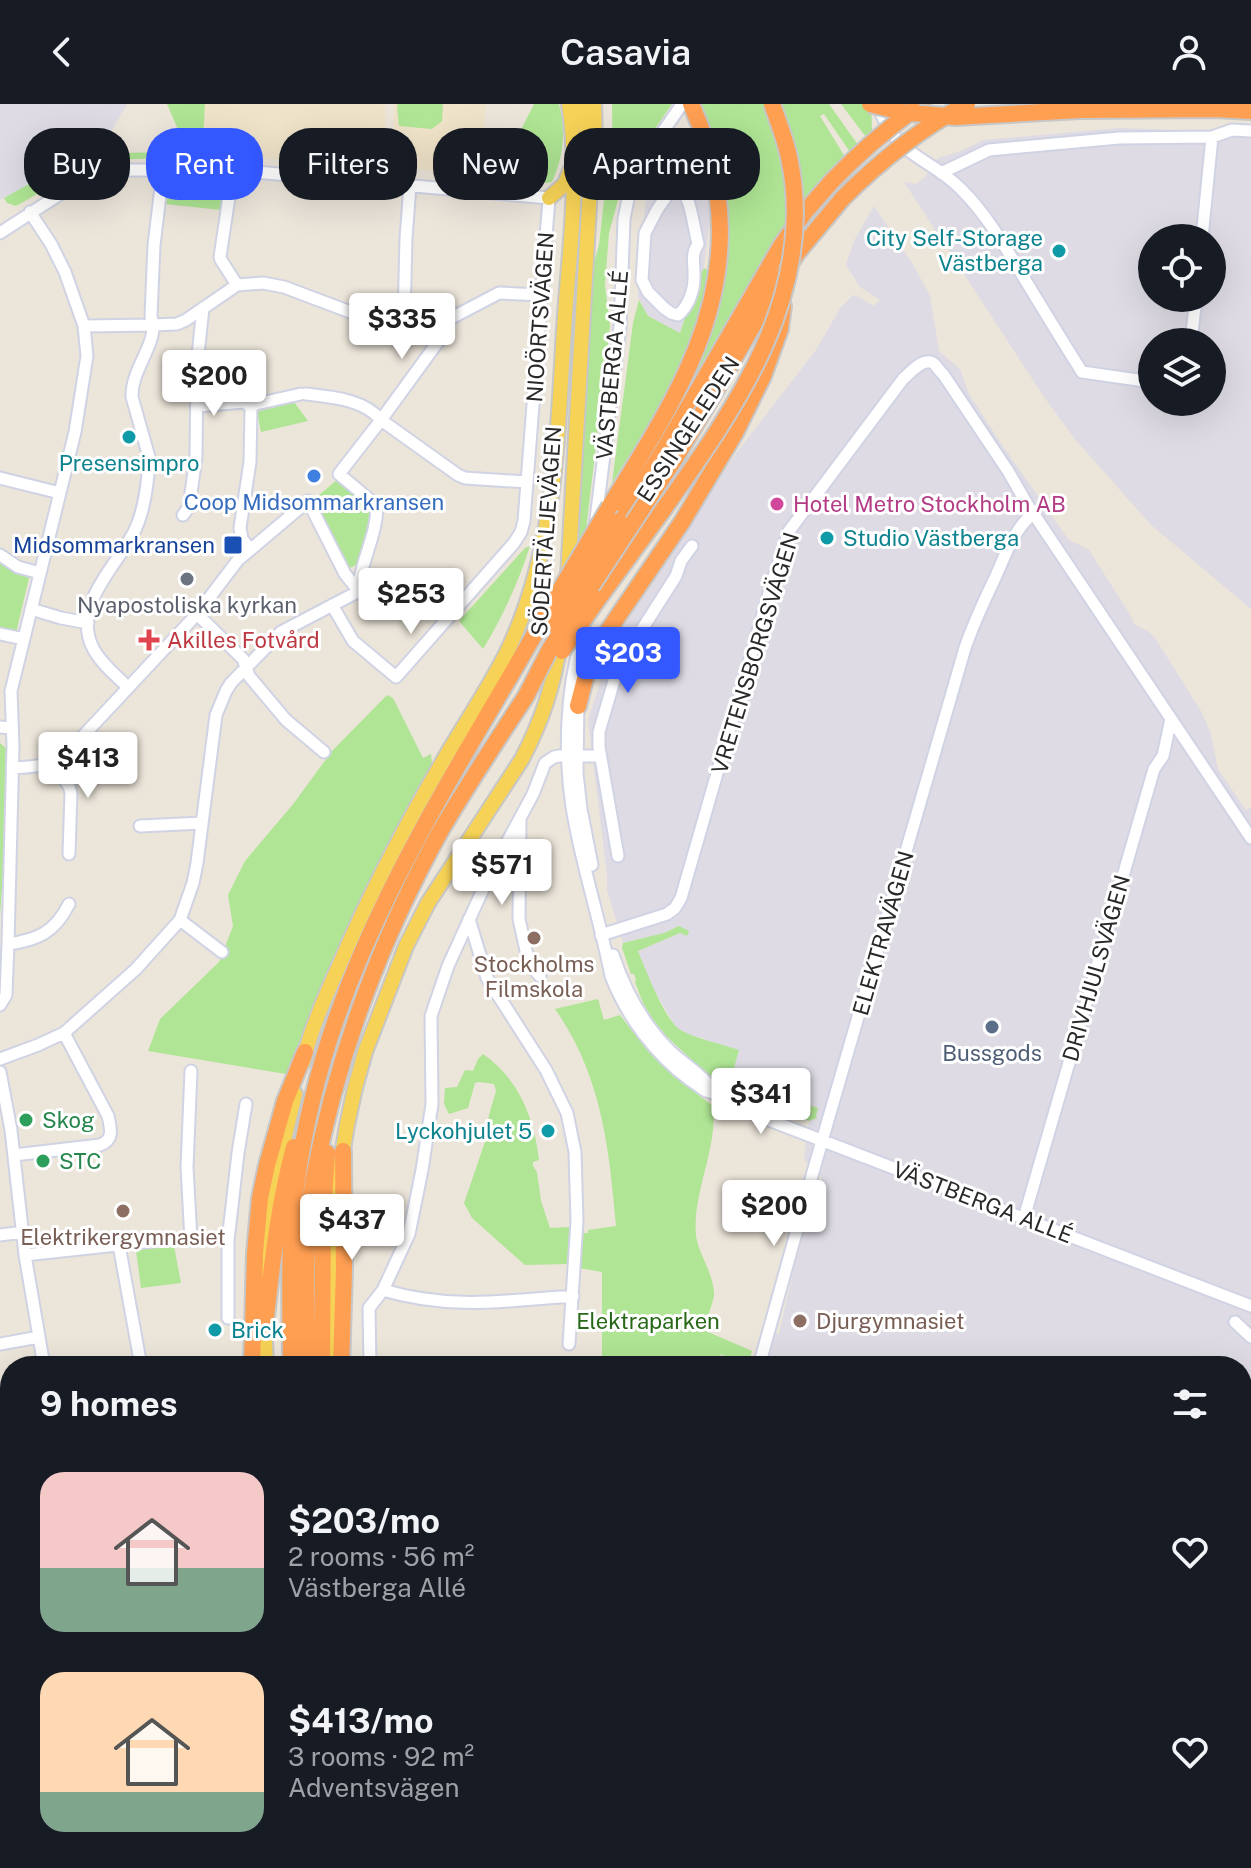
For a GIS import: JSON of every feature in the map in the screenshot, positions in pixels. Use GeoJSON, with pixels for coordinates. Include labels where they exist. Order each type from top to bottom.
{"type":"FeatureCollection","features":[{"type":"Feature","properties":{"kind":"highway","name":"ESSINGELEDEN"},"geometry":{"type":"LineString","coordinates":[[496,704],[668,410],[709,317],[720,254],[720,211],[713,166],[691,104]]}},
{"type":"Feature","properties":{"kind":"highway","name":"ESSINGELEDEN"},"geometry":{"type":"LineString","coordinates":[[526,696],[699,460],[753,372],[784,296],[793,247],[794,194],[789,158],[772,104]]}},
{"type":"Feature","properties":{"kind":"highway"},"geometry":{"type":"LineString","coordinates":[[870,104],[902,112],[955,117],[1080,110],[1251,111]]}},
{"type":"Feature","properties":{"kind":"highway"},"geometry":{"type":"LineString","coordinates":[[291,1356],[291,1243],[312,1101],[346,993],[397,876],[496,704],[663,451],[781,246],[804,213],[853,159],[921,104]]}},
{"type":"Feature","properties":{"kind":"highway"},"geometry":{"type":"LineString","coordinates":[[307,1356],[308,1232],[314,1178],[344,1054],[392,932],[440,832],[526,696],[550,649],[676,457],[797,253],[864,176],[913,136],[967,104]]}},
{"type":"Feature","properties":{"kind":"highway"},"geometry":{"type":"LineString","coordinates":[[578,706],[597,647],[722,457],[763,376],[780,329],[784,296]]}},
{"type":"Feature","properties":{"kind":"highway"},"geometry":{"type":"LineString","coordinates":[[252,1356],[260,1198],[285,1101],[305,1052]]}},
{"type":"Feature","properties":{"kind":"highway"},"geometry":{"type":"LineString","coordinates":[[265,1325],[281,1199],[294,1145],[312,1101]]}},
{"type":"Feature","properties":{"kind":"highway"},"geometry":{"type":"LineString","coordinates":[[322,1356],[323,1213],[328,1161],[326,1127]]}},
{"type":"Feature","properties":{"kind":"highway"},"geometry":{"type":"LineString","coordinates":[[341,1356],[343,1151]]}},
{"type":"Feature","properties":{"kind":"main road","name":"SÖDERTÄLJEVÄGEN"},"geometry":{"type":"LineString","coordinates":[[569,104],[571,128]]}},
{"type":"Feature","properties":{"kind":"main road","name":"SÖDERTÄLJEVÄGEN"},"geometry":{"type":"LineString","coordinates":[[583,104],[586,128]]}},
{"type":"Feature","properties":{"kind":"main road"},"geometry":{"type":"LineString","coordinates":[[594,104],[596,128]]}},
{"type":"Feature","properties":{"kind":"main road"},"geometry":{"type":"LineString","coordinates":[[549,198],[564,183]]}},
{"type":"Feature","properties":{"kind":"main road","name":"SÖDERTÄLJEVÄGEN"},"geometry":{"type":"LineString","coordinates":[[266,1356],[263,1309],[265,1244],[282,1145],[305,1052],[335,974],[378,879],[505,655],[537,570],[553,493],[572,200]]}},
{"type":"Feature","properties":{"kind":"main road","name":"SÖDERTÄLJEVÄGEN"},"geometry":{"type":"LineString","coordinates":[[330,1356],[335,1199],[355,1088],[365,1052],[406,946],[428,903],[522,759],[541,721],[555,678],[567,599],[588,200]]}},
{"type":"Feature","properties":{"kind":"street","name":"VÄSTBERGA ALLÉ"},"geometry":{"type":"LineString","coordinates":[[667,128],[682,104]]}},
{"type":"Feature","properties":{"kind":"street"},"geometry":{"type":"LineString","coordinates":[[878,104],[883,120],[907,151],[959,187],[985,215],[1082,372],[1138,380]]}},
{"type":"Feature","properties":{"kind":"street"},"geometry":{"type":"LineString","coordinates":[[941,173],[989,150],[1119,138],[1212,137],[1232,130],[1251,131]]}},
{"type":"Feature","properties":{"kind":"street"},"geometry":{"type":"LineString","coordinates":[[1203,224],[1212,137]]}},
{"type":"Feature","properties":{"kind":"street"},"geometry":{"type":"LineString","coordinates":[[0,233],[71,187],[95,176],[124,170],[146,171]]}},
{"type":"Feature","properties":{"kind":"street"},"geometry":{"type":"LineString","coordinates":[[678,179],[690,201],[698,244],[694,249],[694,277],[686,306],[678,315],[671,313],[648,292],[642,280],[645,233],[678,179]]}},
{"type":"Feature","properties":{"kind":"street"},"geometry":{"type":"LineString","coordinates":[[417,186],[549,198]]}},
{"type":"Feature","properties":{"kind":"street","name":"NIOÖRTSVÄGEN"},"geometry":{"type":"LineString","coordinates":[[332,605],[353,641],[396,677],[521,532],[549,198]]}},
{"type":"Feature","properties":{"kind":"street"},"geometry":{"type":"LineString","coordinates":[[128,687],[93,649],[88,612],[92,600],[140,520],[149,474],[149,457],[134,409],[132,389],[153,332],[154,245],[159,200]]}},
{"type":"Feature","properties":{"kind":"street"},"geometry":{"type":"LineString","coordinates":[[229,200],[220,257],[237,285]]}},
{"type":"Feature","properties":{"kind":"street"},"geometry":{"type":"LineString","coordinates":[[404,319],[409,200]]}},
{"type":"Feature","properties":{"kind":"street","name":"VÄSTBERGA ALLÉ"},"geometry":{"type":"LineString","coordinates":[[628,200],[624,219],[620,327],[581,641],[572,683],[572,757],[604,934],[636,1008],[669,1050],[710,1085],[716,1094],[769,1120],[1251,1306]]}},
{"type":"Feature","properties":{"kind":"street"},"geometry":{"type":"LineString","coordinates":[[0,1005],[6,995],[12,768],[6,728],[11,691],[75,432],[87,356],[84,326],[58,258],[30,212]]}},
{"type":"Feature","properties":{"kind":"street"},"geometry":{"type":"LineString","coordinates":[[84,326],[177,324],[237,285],[263,283],[284,287],[361,316],[416,319],[438,325],[499,293],[541,295]]}},
{"type":"Feature","properties":{"kind":"street"},"geometry":{"type":"LineString","coordinates":[[183,515],[189,507],[196,457],[197,364],[203,308]]}},
{"type":"Feature","properties":{"kind":"street"},"geometry":{"type":"LineString","coordinates":[[358,590],[360,572],[377,521],[377,506],[339,474],[440,339],[438,325]]}},
{"type":"Feature","properties":{"kind":"street","name":"VRETENSBORGSVÄGEN"},"geometry":{"type":"LineString","coordinates":[[604,934],[667,914],[681,898],[789,531],[903,379],[922,363],[934,363],[1034,513]]}},
{"type":"Feature","properties":{"kind":"street"},"geometry":{"type":"LineString","coordinates":[[251,407],[304,394],[336,397],[374,412],[458,475],[527,482]]}},
{"type":"Feature","properties":{"kind":"street"},"geometry":{"type":"LineString","coordinates":[[197,406],[244,402],[251,407]]}},
{"type":"Feature","properties":{"kind":"street"},"geometry":{"type":"LineString","coordinates":[[250,549],[242,539],[240,528],[250,462],[251,407]]}},
{"type":"Feature","properties":{"kind":"street"},"geometry":{"type":"LineString","coordinates":[[0,478],[60,493]]}},
{"type":"Feature","properties":{"kind":"street"},"geometry":{"type":"LineString","coordinates":[[12,768],[52,762],[69,751],[197,614],[232,566],[308,501],[345,574],[358,590]]}},
{"type":"Feature","properties":{"kind":"street"},"geometry":{"type":"LineString","coordinates":[[1034,513],[1251,838]]}},
{"type":"Feature","properties":{"kind":"street","name":"ELEKTRAVÄGEN"},"geometry":{"type":"LineString","coordinates":[[762,1356],[976,617],[1013,540],[1025,520],[1034,513]]}},
{"type":"Feature","properties":{"kind":"street"},"geometry":{"type":"LineString","coordinates":[[618,856],[600,756],[599,732],[618,667],[692,546]]}},
{"type":"Feature","properties":{"kind":"street"},"geometry":{"type":"LineString","coordinates":[[0,555],[18,567],[40,573]]}},
{"type":"Feature","properties":{"kind":"street"},"geometry":{"type":"LineString","coordinates":[[0,1059],[64,1033],[136,969],[180,920],[193,883],[218,707],[231,683],[281,632],[367,587],[455,609]]}},
{"type":"Feature","properties":{"kind":"street"},"geometry":{"type":"LineString","coordinates":[[31,609],[88,623]]}},
{"type":"Feature","properties":{"kind":"street"},"geometry":{"type":"LineString","coordinates":[[197,614],[243,659],[249,676],[286,720],[324,752]]}},
{"type":"Feature","properties":{"kind":"street"},"geometry":{"type":"LineString","coordinates":[[0,634],[24,639]]}},
{"type":"Feature","properties":{"kind":"street","name":"VÄSTBERGA ALLÉ"},"geometry":{"type":"LineString","coordinates":[[572,757],[581,641]]}},
{"type":"Feature","properties":{"kind":"street","name":"DRIVHJULSVÄGEN"},"geometry":{"type":"LineString","coordinates":[[1024,1218],[1154,769],[1163,756],[1171,719]]}},
{"type":"Feature","properties":{"kind":"street"},"geometry":{"type":"LineString","coordinates":[[370,1356],[369,1308],[384,1288],[409,1234],[422,1170],[432,1104],[431,1016],[448,966],[545,763],[554,757],[600,756]]}},
{"type":"Feature","properties":{"kind":"street"},"geometry":{"type":"LineString","coordinates":[[52,762],[71,793],[69,854]]}},
{"type":"Feature","properties":{"kind":"street"},"geometry":{"type":"LineString","coordinates":[[520,819],[519,919],[529,964],[540,976]]}},
{"type":"Feature","properties":{"kind":"street"},"geometry":{"type":"LineString","coordinates":[[140,826],[202,823]]}},
{"type":"Feature","properties":{"kind":"street"},"geometry":{"type":"LineString","coordinates":[[8,944],[37,939],[62,918],[69,904]]}},
{"type":"Feature","properties":{"kind":"street"},"geometry":{"type":"LineString","coordinates":[[469,919],[487,978],[546,1070],[567,1113],[575,1152],[577,1221],[569,1344]]}},
{"type":"Feature","properties":{"kind":"street"},"geometry":{"type":"LineString","coordinates":[[180,920],[222,952]]}},
{"type":"Feature","properties":{"kind":"street"},"geometry":{"type":"LineString","coordinates":[[14,1155],[100,1145],[110,1140],[108,1116],[64,1033]]}},
{"type":"Feature","properties":{"kind":"street"},"geometry":{"type":"LineString","coordinates":[[25,1255],[172,1239],[191,1240],[187,1167],[191,1071]]}},
{"type":"Feature","properties":{"kind":"street"},"geometry":{"type":"LineString","coordinates":[[0,1072],[6,1131],[14,1155],[25,1255],[42,1356]]}},
{"type":"Feature","properties":{"kind":"street"},"geometry":{"type":"LineString","coordinates":[[228,1318],[228,1241],[246,1104]]}},
{"type":"Feature","properties":{"kind":"street"},"geometry":{"type":"LineString","coordinates":[[0,1235],[23,1232]]}},
{"type":"Feature","properties":{"kind":"street"},"geometry":{"type":"LineString","coordinates":[[119,1245],[139,1356]]}},
{"type":"Feature","properties":{"kind":"street"},"geometry":{"type":"LineString","coordinates":[[384,1288],[405,1297],[471,1304],[573,1296]]}},
{"type":"Feature","properties":{"kind":"street"},"geometry":{"type":"LineString","coordinates":[[1235,1322],[1251,1337]]}},
{"type":"Feature","properties":{"kind":"street"},"geometry":{"type":"LineString","coordinates":[[0,1344],[39,1337]]}},
{"type":"Feature","properties":{"kind":"shaded area"},"geometry":{"type":"Polygon","coordinates":[[[0,104],[127,104],[113,128],[24,128],[24,187],[0,200],[0,104]]]}},
{"type":"Feature","properties":{"kind":"shaded area"},"geometry":{"type":"Polygon","coordinates":[[[205,104],[385,104],[385,128],[279,128],[279,160],[263,158],[263,128],[204,128],[205,104]]]}},
{"type":"Feature","properties":{"kind":"shaded area"},"geometry":{"type":"Polygon","coordinates":[[[394,104],[486,104],[484,128],[433,128],[433,171],[417,169],[417,128],[393,128],[394,104]]]}},
{"type":"Feature","properties":{"kind":"shaded area"},"geometry":{"type":"Polygon","coordinates":[[[1229,124],[1251,124],[1251,609],[1151,525],[1074,438],[904,182],[916,184],[938,158],[984,140],[1120,128],[1205,131],[1229,124]]]}},
{"type":"Feature","properties":{"kind":"shaded area"},"geometry":{"type":"Polygon","coordinates":[[[647,200],[708,200],[710,219],[704,268],[680,333],[648,316],[638,297],[647,200]]]}},
{"type":"Feature","properties":{"kind":"shaded area"},"geometry":{"type":"Polygon","coordinates":[[[874,206],[930,296],[939,351],[960,369],[969,394],[1068,539],[1089,550],[1135,625],[1155,638],[1201,711],[1210,731],[1218,769],[1246,810],[1251,808],[1251,1356],[755,1356],[763,1326],[779,1334],[795,1263],[822,1176],[813,1172],[804,1159],[809,1121],[812,1121],[777,1093],[731,1075],[704,1038],[677,1029],[654,990],[638,951],[680,933],[679,926],[623,943],[607,890],[588,720],[609,655],[634,608],[737,452],[816,350],[841,307],[853,295],[873,306],[880,300],[860,287],[846,265],[854,241],[874,206]]]}},
{"type":"Feature","properties":{"kind":"green space"},"geometry":{"type":"Polygon","coordinates":[[[167,104],[205,104],[204,128],[177,128],[167,104]]]}},
{"type":"Feature","properties":{"kind":"green space"},"geometry":{"type":"Polygon","coordinates":[[[398,104],[443,104],[442,121],[432,129],[399,126],[398,104]]]}},
{"type":"Feature","properties":{"kind":"green space"},"geometry":{"type":"Polygon","coordinates":[[[534,104],[559,104],[563,143],[552,182],[548,183],[548,128],[522,128],[534,104]]]}},
{"type":"Feature","properties":{"kind":"green space"},"geometry":{"type":"Polygon","coordinates":[[[612,104],[672,104],[656,128],[612,128],[612,104]]]}},
{"type":"Feature","properties":{"kind":"green space"},"geometry":{"type":"Polygon","coordinates":[[[701,104],[829,104],[858,145],[850,152],[824,114],[820,116],[845,157],[784,226],[674,411],[718,315],[727,249],[727,200],[760,200],[760,128],[710,126],[701,104]]]}},
{"type":"Feature","properties":{"kind":"green space"},"geometry":{"type":"Polygon","coordinates":[[[841,104],[871,104],[872,130],[866,137],[841,104]]]}},
{"type":"Feature","properties":{"kind":"green space"},"geometry":{"type":"Polygon","coordinates":[[[130,153],[146,153],[146,159],[130,159],[130,153]]]}},
{"type":"Feature","properties":{"kind":"green space"},"geometry":{"type":"Polygon","coordinates":[[[24,187],[24,200],[27,200],[16,206],[7,203],[4,198],[24,187]]]}},
{"type":"Feature","properties":{"kind":"green space"},"geometry":{"type":"Polygon","coordinates":[[[165,200],[224,200],[222,210],[164,204],[165,200]]]}},
{"type":"Feature","properties":{"kind":"green space"},"geometry":{"type":"Polygon","coordinates":[[[604,200],[618,200],[609,233],[605,285],[610,326],[586,530],[577,546],[591,274],[599,245],[604,200]]]}},
{"type":"Feature","properties":{"kind":"green space"},"geometry":{"type":"Polygon","coordinates":[[[704,268],[709,271],[705,287],[680,364],[661,405],[612,483],[633,323],[639,300],[648,316],[680,333],[704,268]]]}},
{"type":"Feature","properties":{"kind":"green space"},"geometry":{"type":"Polygon","coordinates":[[[294,402],[308,421],[261,432],[257,412],[294,402]]]}},
{"type":"Feature","properties":{"kind":"green space"},"geometry":{"type":"Polygon","coordinates":[[[338,479],[370,506],[374,516],[358,564],[348,569],[312,501],[338,479]]]}},
{"type":"Feature","properties":{"kind":"green space"},"geometry":{"type":"Polygon","coordinates":[[[530,546],[510,599],[483,649],[459,621],[530,546]]]}},
{"type":"Feature","properties":{"kind":"green space"},"geometry":{"type":"Polygon","coordinates":[[[0,562],[29,578],[16,633],[0,631],[0,562]]]}},
{"type":"Feature","properties":{"kind":"green space"},"geometry":{"type":"Polygon","coordinates":[[[387,695],[393,698],[423,758],[431,754],[432,764],[348,925],[286,1074],[148,1051],[160,1019],[219,962],[233,926],[228,895],[245,861],[294,803],[332,751],[387,695]]]}},
{"type":"Feature","properties":{"kind":"green space"},"geometry":{"type":"Polygon","coordinates":[[[0,743],[7,752],[0,916],[0,743]]]}},
{"type":"Feature","properties":{"kind":"green space"},"geometry":{"type":"Polygon","coordinates":[[[679,926],[689,931],[687,936],[680,933],[638,951],[667,1015],[679,1029],[691,1035],[739,1050],[732,1075],[780,1096],[818,1108],[817,1118],[809,1121],[761,1098],[733,1091],[705,1072],[667,1037],[652,1018],[643,1003],[634,974],[631,974],[623,943],[679,926]]]}},
{"type":"Feature","properties":{"kind":"green space","name":"Elektraparken"},"geometry":{"type":"Polygon","coordinates":[[[598,999],[604,1020],[620,1015],[663,1064],[713,1106],[712,1138],[696,1220],[696,1236],[714,1288],[707,1328],[708,1332],[752,1351],[751,1356],[718,1353],[722,1356],[602,1356],[602,1272],[579,1268],[582,1233],[616,1226],[610,1169],[593,1087],[571,1034],[555,1009],[598,999]]]}},
{"type":"Feature","properties":{"kind":"green space"},"geometry":{"type":"Polygon","coordinates":[[[483,1054],[506,1075],[529,1115],[539,1160],[533,1162],[533,1166],[550,1228],[571,1227],[568,1264],[525,1265],[472,1218],[464,1203],[485,1142],[496,1091],[494,1084],[475,1083],[468,1108],[449,1114],[444,1104],[445,1088],[457,1087],[465,1070],[473,1071],[483,1054]]]}},
{"type":"Feature","properties":{"kind":"green space"},"geometry":{"type":"Polygon","coordinates":[[[174,1246],[181,1283],[141,1288],[136,1250],[174,1246]]]}},
{"type":"Feature","properties":{"kind":"place","name":"City Self-Storage Västberga"},"geometry":{"type":"Point","coordinates":[1059,251]}},
{"type":"Feature","properties":{"kind":"place","name":"Presensimpro"},"geometry":{"type":"Point","coordinates":[129,437]}},
{"type":"Feature","properties":{"kind":"place","name":"Coop Midsommarkransen"},"geometry":{"type":"Point","coordinates":[314,476]}},
{"type":"Feature","properties":{"kind":"place","name":"Hotel Metro Stockholm AB"},"geometry":{"type":"Point","coordinates":[777,504]}},
{"type":"Feature","properties":{"kind":"place","name":"Studio Västberga"},"geometry":{"type":"Point","coordinates":[827,538]}},
{"type":"Feature","properties":{"kind":"place","name":"Midsommarkransen"},"geometry":{"type":"Point","coordinates":[233,545]}},
{"type":"Feature","properties":{"kind":"place","name":"Nyapostoliska kyrkan"},"geometry":{"type":"Point","coordinates":[187,579]}},
{"type":"Feature","properties":{"kind":"place","name":"Akilles Fotvård"},"geometry":{"type":"Point","coordinates":[149,640]}},
{"type":"Feature","properties":{"kind":"place","name":"Stockholms Filmskola"},"geometry":{"type":"Point","coordinates":[534,938]}},
{"type":"Feature","properties":{"kind":"place","name":"Bussgods"},"geometry":{"type":"Point","coordinates":[992,1027]}},
{"type":"Feature","properties":{"kind":"place","name":"Skog"},"geometry":{"type":"Point","coordinates":[26,1120]}},
{"type":"Feature","properties":{"kind":"place","name":"Lyckohjulet 5"},"geometry":{"type":"Point","coordinates":[548,1131]}},
{"type":"Feature","properties":{"kind":"place","name":"STC"},"geometry":{"type":"Point","coordinates":[43,1161]}},
{"type":"Feature","properties":{"kind":"place","name":"Elektrikergymnasiet"},"geometry":{"type":"Point","coordinates":[123,1211]}},
{"type":"Feature","properties":{"kind":"place","name":"Djurgymnasiet"},"geometry":{"type":"Point","coordinates":[800,1321]}},
{"type":"Feature","properties":{"kind":"place","name":"Brick"},"geometry":{"type":"Point","coordinates":[215,1330]}}]}
